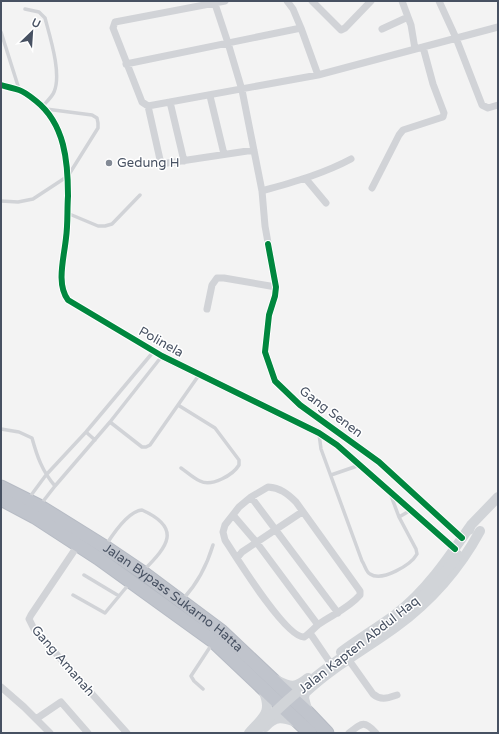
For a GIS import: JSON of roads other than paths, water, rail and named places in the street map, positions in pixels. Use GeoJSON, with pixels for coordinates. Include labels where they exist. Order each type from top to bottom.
{"type":"FeatureCollection","features":[{"type":"Feature","properties":{"kind":"highway","name":"Jalan Bypass Sukarno Hatta"},"geometry":{"type":"LineString","coordinates":[[1,487],[39,506],[101,552],[132,581],[266,682]]}},
{"type":"Feature","properties":{"kind":"highway","name":"Jalan Bypass Sukarno Hatta"},"geometry":{"type":"LineString","coordinates":[[1,500],[34,517],[78,545],[101,552],[142,572],[221,631],[266,682],[306,723],[327,733]]}},
{"type":"Feature","properties":{"kind":"street"},"geometry":{"type":"LineString","coordinates":[[225,1],[115,22],[113,28],[142,102],[148,106],[161,164],[254,150]]}},
{"type":"Feature","properties":{"kind":"street"},"geometry":{"type":"LineString","coordinates":[[287,1],[293,9],[302,28],[318,75]]}},
{"type":"Feature","properties":{"kind":"street"},"geometry":{"type":"LineString","coordinates":[[312,1],[341,30],[368,2]]}},
{"type":"Feature","properties":{"kind":"street"},"geometry":{"type":"LineString","coordinates":[[402,1],[411,26],[415,49]]}},
{"type":"Feature","properties":{"kind":"street"},"geometry":{"type":"LineString","coordinates":[[439,1],[456,38],[482,105],[488,108],[498,105]]}},
{"type":"Feature","properties":{"kind":"street","name":"Gang Senen"},"geometry":{"type":"LineString","coordinates":[[214,2],[242,90],[262,191],[265,226],[276,287],[275,296],[269,315],[265,352],[275,381],[300,405],[379,462],[462,538]]}},
{"type":"Feature","properties":{"kind":"street"},"geometry":{"type":"LineString","coordinates":[[382,29],[408,17]]}},
{"type":"Feature","properties":{"kind":"street"},"geometry":{"type":"LineString","coordinates":[[148,106],[210,96],[318,75],[498,27]]}},
{"type":"Feature","properties":{"kind":"street"},"geometry":{"type":"LineString","coordinates":[[126,64],[302,28]]}},
{"type":"Feature","properties":{"kind":"street"},"geometry":{"type":"LineString","coordinates":[[372,188],[398,135],[403,130],[444,116],[423,47]]}},
{"type":"Feature","properties":{"kind":"street","name":"Polinela"},"geometry":{"type":"LineString","coordinates":[[1,85],[19,90],[28,95],[44,108],[54,122],[59,133],[68,176],[67,233],[62,278],[63,292],[68,300],[154,352],[319,433],[337,444],[457,552]]}},
{"type":"Feature","properties":{"kind":"street"},"geometry":{"type":"LineString","coordinates":[[210,96],[224,154]]}},
{"type":"Feature","properties":{"kind":"street"},"geometry":{"type":"LineString","coordinates":[[170,102],[184,161]]}},
{"type":"Feature","properties":{"kind":"street"},"geometry":{"type":"LineString","coordinates":[[262,191],[306,179],[332,169],[351,159]]}},
{"type":"Feature","properties":{"kind":"street"},"geometry":{"type":"LineString","coordinates":[[306,179],[326,204]]}},
{"type":"Feature","properties":{"kind":"street"},"geometry":{"type":"LineString","coordinates":[[207,309],[212,284],[217,278],[276,287]]}},
{"type":"Feature","properties":{"kind":"street"},"geometry":{"type":"LineString","coordinates":[[268,488],[275,488],[289,495],[296,502],[302,512],[360,591],[359,597],[338,613],[318,625],[304,637],[297,635],[284,623],[268,603],[225,540],[223,532],[225,525],[239,508],[251,497],[268,488]]}},
{"type":"Feature","properties":{"kind":"street"},"geometry":{"type":"LineString","coordinates":[[251,497],[338,613]]}},
{"type":"Feature","properties":{"kind":"street"},"geometry":{"type":"LineString","coordinates":[[490,507],[498,497]]}},
{"type":"Feature","properties":{"kind":"street","name":"Jalan Kapten Abdul Haq"},"geometry":{"type":"LineString","coordinates":[[255,733],[313,678],[396,619],[436,583],[457,552],[471,525],[490,507]]}},
{"type":"Feature","properties":{"kind":"street","name":"Jalan Kapten Abdul Haq"},"geometry":{"type":"LineString","coordinates":[[457,552],[480,531],[490,507]]}},
{"type":"Feature","properties":{"kind":"street"},"geometry":{"type":"LineString","coordinates":[[237,558],[242,552],[302,512]]}},
{"type":"Feature","properties":{"kind":"street"},"geometry":{"type":"LineString","coordinates":[[233,515],[257,543],[318,625]]}},
{"type":"Feature","properties":{"kind":"street"},"geometry":{"type":"LineString","coordinates":[[262,726],[268,703],[266,682],[291,686],[306,686],[396,614],[415,596],[457,552],[462,538],[471,525]]}},
{"type":"Feature","properties":{"kind":"street"},"geometry":{"type":"LineString","coordinates":[[249,733],[277,718],[306,723],[304,698],[306,686],[328,662],[345,656],[397,626],[423,604],[446,580],[473,544],[480,531]]}},
{"type":"Feature","properties":{"kind":"street","name":"Gang Amanah"},"geometry":{"type":"LineString","coordinates":[[78,545],[31,615],[29,619],[30,623],[127,733]]}},
{"type":"Feature","properties":{"kind":"street"},"geometry":{"type":"LineString","coordinates":[[415,596],[415,601],[423,604]]}},
{"type":"Feature","properties":{"kind":"street"},"geometry":{"type":"LineString","coordinates":[[310,633],[328,662]]}},
{"type":"Feature","properties":{"kind":"street"},"geometry":{"type":"LineString","coordinates":[[345,656],[373,694],[378,698],[387,699],[397,695]]}},
{"type":"Feature","properties":{"kind":"street"},"geometry":{"type":"LineString","coordinates":[[1,687],[50,733]]}},
{"type":"Feature","properties":{"kind":"street"},"geometry":{"type":"LineString","coordinates":[[36,719],[61,702],[88,733]]}},
{"type":"Feature","properties":{"kind":"street"},"geometry":{"type":"LineString","coordinates":[[349,733],[364,724],[368,724],[376,733]]}},
{"type":"Feature","properties":{"kind":"lane"},"geometry":{"type":"LineString","coordinates":[[1,201],[18,202],[33,199],[68,176],[98,128],[98,121],[92,115],[44,108],[54,93],[57,83],[57,74],[45,18],[40,12],[25,10]]}},
{"type":"Feature","properties":{"kind":"lane"},"geometry":{"type":"LineString","coordinates":[[1,32],[19,90]]}},
{"type":"Feature","properties":{"kind":"lane"},"geometry":{"type":"LineString","coordinates":[[67,213],[98,226],[105,226],[112,224],[140,195]]}},
{"type":"Feature","properties":{"kind":"lane"},"geometry":{"type":"LineString","coordinates":[[27,500],[46,476],[86,432],[154,352]]}},
{"type":"Feature","properties":{"kind":"lane"},"geometry":{"type":"LineString","coordinates":[[39,506],[110,422],[162,356]]}},
{"type":"Feature","properties":{"kind":"lane"},"geometry":{"type":"LineString","coordinates":[[110,422],[142,447],[150,445],[199,374]]}},
{"type":"Feature","properties":{"kind":"lane"},"geometry":{"type":"LineString","coordinates":[[178,405],[215,428],[239,460],[239,465],[226,477],[206,483],[200,481],[181,468]]}},
{"type":"Feature","properties":{"kind":"lane"},"geometry":{"type":"LineString","coordinates":[[1,429],[19,432],[32,438],[37,457],[46,476],[55,486]]}},
{"type":"Feature","properties":{"kind":"lane"},"geometry":{"type":"LineString","coordinates":[[86,432],[95,440]]}},
{"type":"Feature","properties":{"kind":"lane"},"geometry":{"type":"LineString","coordinates":[[319,433],[321,449],[362,561],[369,573],[374,576],[389,574],[406,566],[414,560],[417,554],[416,548],[399,517],[389,491]]}},
{"type":"Feature","properties":{"kind":"lane"},"geometry":{"type":"LineString","coordinates":[[331,475],[361,465]]}},
{"type":"Feature","properties":{"kind":"lane"},"geometry":{"type":"LineString","coordinates":[[73,595],[105,613],[132,581],[155,559],[167,542],[168,534],[165,525],[151,514],[142,510],[134,512],[113,533],[101,552]]}},
{"type":"Feature","properties":{"kind":"lane"},"geometry":{"type":"LineString","coordinates":[[399,517],[411,510]]}},
{"type":"Feature","properties":{"kind":"lane"},"geometry":{"type":"LineString","coordinates":[[181,602],[194,587],[213,545]]}},
{"type":"Feature","properties":{"kind":"lane"},"geometry":{"type":"LineString","coordinates":[[84,575],[119,596]]}},
{"type":"Feature","properties":{"kind":"lane"},"geometry":{"type":"LineString","coordinates":[[203,689],[191,676],[213,641]]}},
{"type":"Feature","properties":{"kind":"place","name":"Gedung H"},"geometry":{"type":"Point","coordinates":[109,163]}}]}
